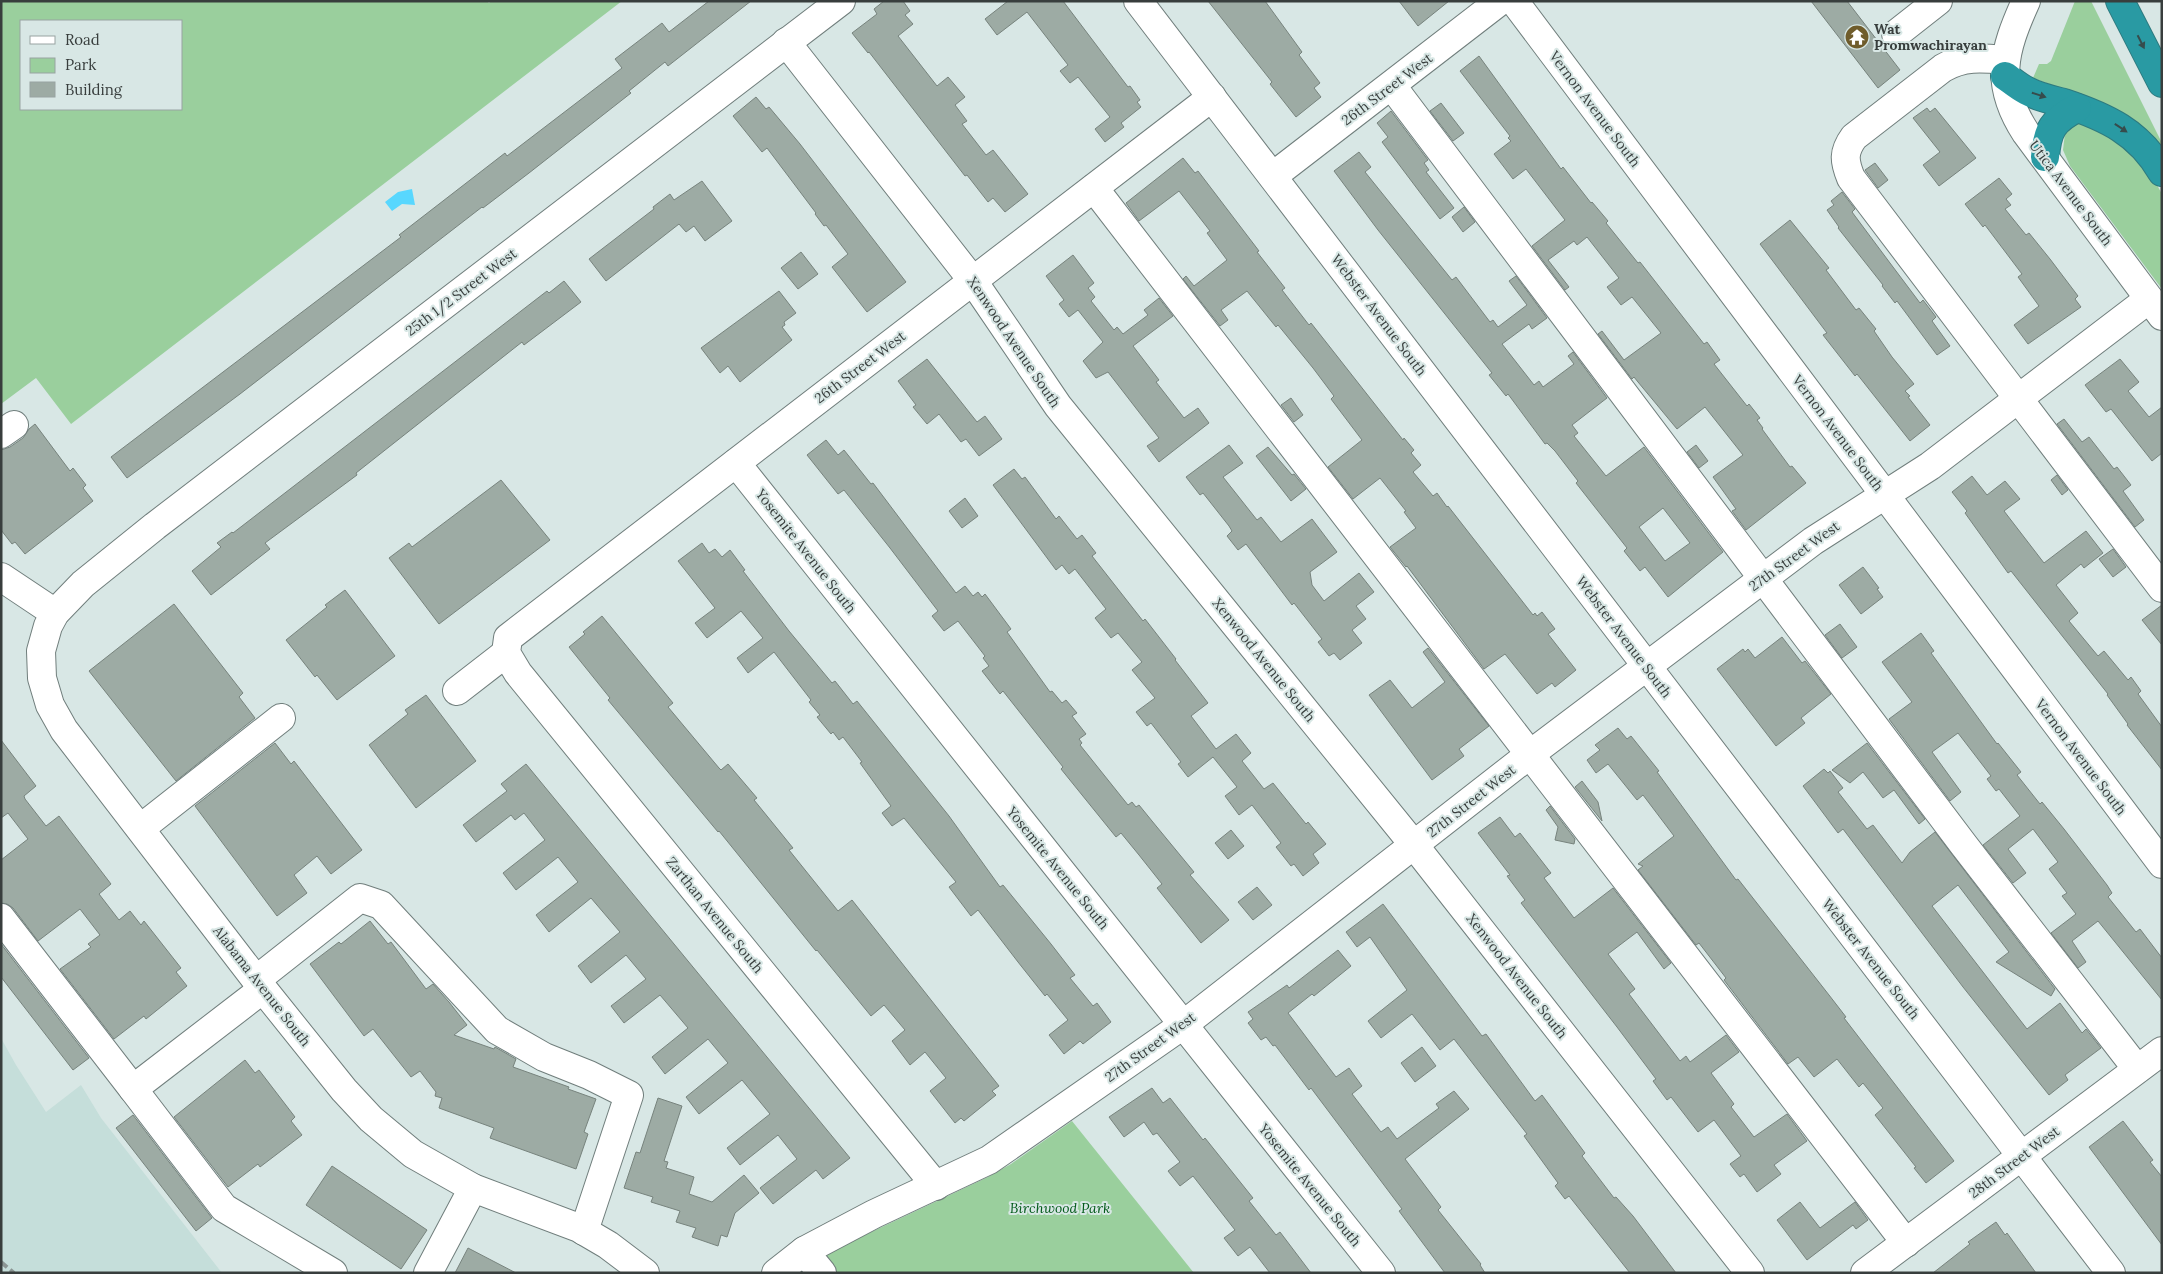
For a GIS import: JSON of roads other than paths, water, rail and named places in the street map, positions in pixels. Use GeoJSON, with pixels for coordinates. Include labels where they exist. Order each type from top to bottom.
{"type":"FeatureCollection","features":[{"type":"Feature","properties":{"kind":"highway"},"geometry":{"type":"LineString","coordinates":[[2120,1],[2162,83]]}},
{"type":"Feature","properties":{"kind":"highway"},"geometry":{"type":"LineString","coordinates":[[2005,68],[2028,92],[2092,112],[2127,132],[2151,156],[2162,172]]}},
{"type":"Feature","properties":{"kind":"highway"},"geometry":{"type":"LineString","coordinates":[[2045,158],[2046,141],[2051,128],[2061,116],[2077,108]]}},
{"type":"Feature","properties":{"kind":"street","name":"25th 1/2 Street West"},"geometry":{"type":"LineString","coordinates":[[83,584],[155,526],[841,1]]}},
{"type":"Feature","properties":{"kind":"street","name":"Webster Avenue South"},"geometry":{"type":"LineString","coordinates":[[1138,1],[2112,1273]]}},
{"type":"Feature","properties":{"kind":"street","name":"26th Street West"},"geometry":{"type":"LineString","coordinates":[[1273,176],[1500,1]]}},
{"type":"Feature","properties":{"kind":"street","name":"Vernon Avenue South"},"geometry":{"type":"LineString","coordinates":[[1514,1],[2162,864]]}},
{"type":"Feature","properties":{"kind":"street"},"geometry":{"type":"LineString","coordinates":[[1896,34],[1938,1]]}},
{"type":"Feature","properties":{"kind":"street"},"geometry":{"type":"LineString","coordinates":[[2026,1],[2011,32],[2005,68],[1967,58],[1955,61],[1943,68],[1854,138],[1845,153],[1845,164],[1851,178],[2162,588]]}},
{"type":"Feature","properties":{"kind":"street","name":"Xenwood Avenue South"},"geometry":{"type":"LineString","coordinates":[[786,42],[973,281],[1058,406],[1414,845],[1750,1273]]}},
{"type":"Feature","properties":{"kind":"street","name":"Utica Avenue South"},"geometry":{"type":"LineString","coordinates":[[2005,68],[2010,104],[2018,120],[2155,307]]}},
{"type":"Feature","properties":{"kind":"street"},"geometry":{"type":"LineString","coordinates":[[1392,86],[1964,844],[2137,1069]]}},
{"type":"Feature","properties":{"kind":"street","name":"26th Street West"},"geometry":{"type":"LineString","coordinates":[[457,691],[507,646],[736,463],[1212,97]]}},
{"type":"Feature","properties":{"kind":"street"},"geometry":{"type":"LineString","coordinates":[[1094,188],[1906,1243]]}},
{"type":"Feature","properties":{"kind":"street","name":"27th Street West"},"geometry":{"type":"LineString","coordinates":[[776,1273],[804,1251],[874,1214],[989,1160],[1183,1025],[1530,755],[1813,541],[1930,466],[2018,399],[2155,307]]}},
{"type":"Feature","properties":{"kind":"street","name":"Yosemite Avenue South"},"geometry":{"type":"LineString","coordinates":[[736,463],[1380,1273]]}},
{"type":"Feature","properties":{"kind":"street"},"geometry":{"type":"LineString","coordinates":[[1,578],[55,613]]}},
{"type":"Feature","properties":{"kind":"street","name":"Alabama Avenue South"},"geometry":{"type":"LineString","coordinates":[[83,584],[55,613],[41,650],[42,678],[50,705],[64,730],[141,828],[259,985],[344,1090],[371,1119],[413,1154],[473,1188],[584,1231],[608,1245],[645,1273]]}},
{"type":"Feature","properties":{"kind":"street","name":"Zarthan Avenue South"},"geometry":{"type":"LineString","coordinates":[[507,646],[524,681],[936,1186]]}},
{"type":"Feature","properties":{"kind":"street"},"geometry":{"type":"LineString","coordinates":[[141,828],[281,718]]}},
{"type":"Feature","properties":{"kind":"street"},"geometry":{"type":"LineString","coordinates":[[133,1089],[259,985],[360,898],[381,905],[497,1030],[544,1057],[629,1094],[584,1231]]}},
{"type":"Feature","properties":{"kind":"street"},"geometry":{"type":"LineString","coordinates":[[1,918],[224,1208],[333,1273]]}},
{"type":"Feature","properties":{"kind":"street","name":"28th Street West"},"geometry":{"type":"LineString","coordinates":[[1866,1273],[2162,1051]]}},
{"type":"Feature","properties":{"kind":"street"},"geometry":{"type":"LineString","coordinates":[[428,1273],[473,1188]]}},
{"type":"Feature","properties":{"kind":"street"},"geometry":{"type":"LineString","coordinates":[[804,1251],[822,1273]]}},
{"type":"Feature","properties":{"kind":"water"},"geometry":{"type":"Polygon","coordinates":[[[412,189],[415,205],[402,204],[392,211],[385,202],[398,192],[412,189]]]}},
{"type":"Feature","properties":{"kind":"railway"},"geometry":{"type":"LineString","coordinates":[[1,1262],[14,1273]]}},
{"type":"Feature","properties":{"kind":"place","name":"Wat Promwachirayan"},"geometry":{"type":"Point","coordinates":[1857,37]}},
{"type":"Feature","properties":{"kind":"park label","name":"Birchwood Park"},"geometry":{"type":"Point","coordinates":[1060,1208]}}]}
